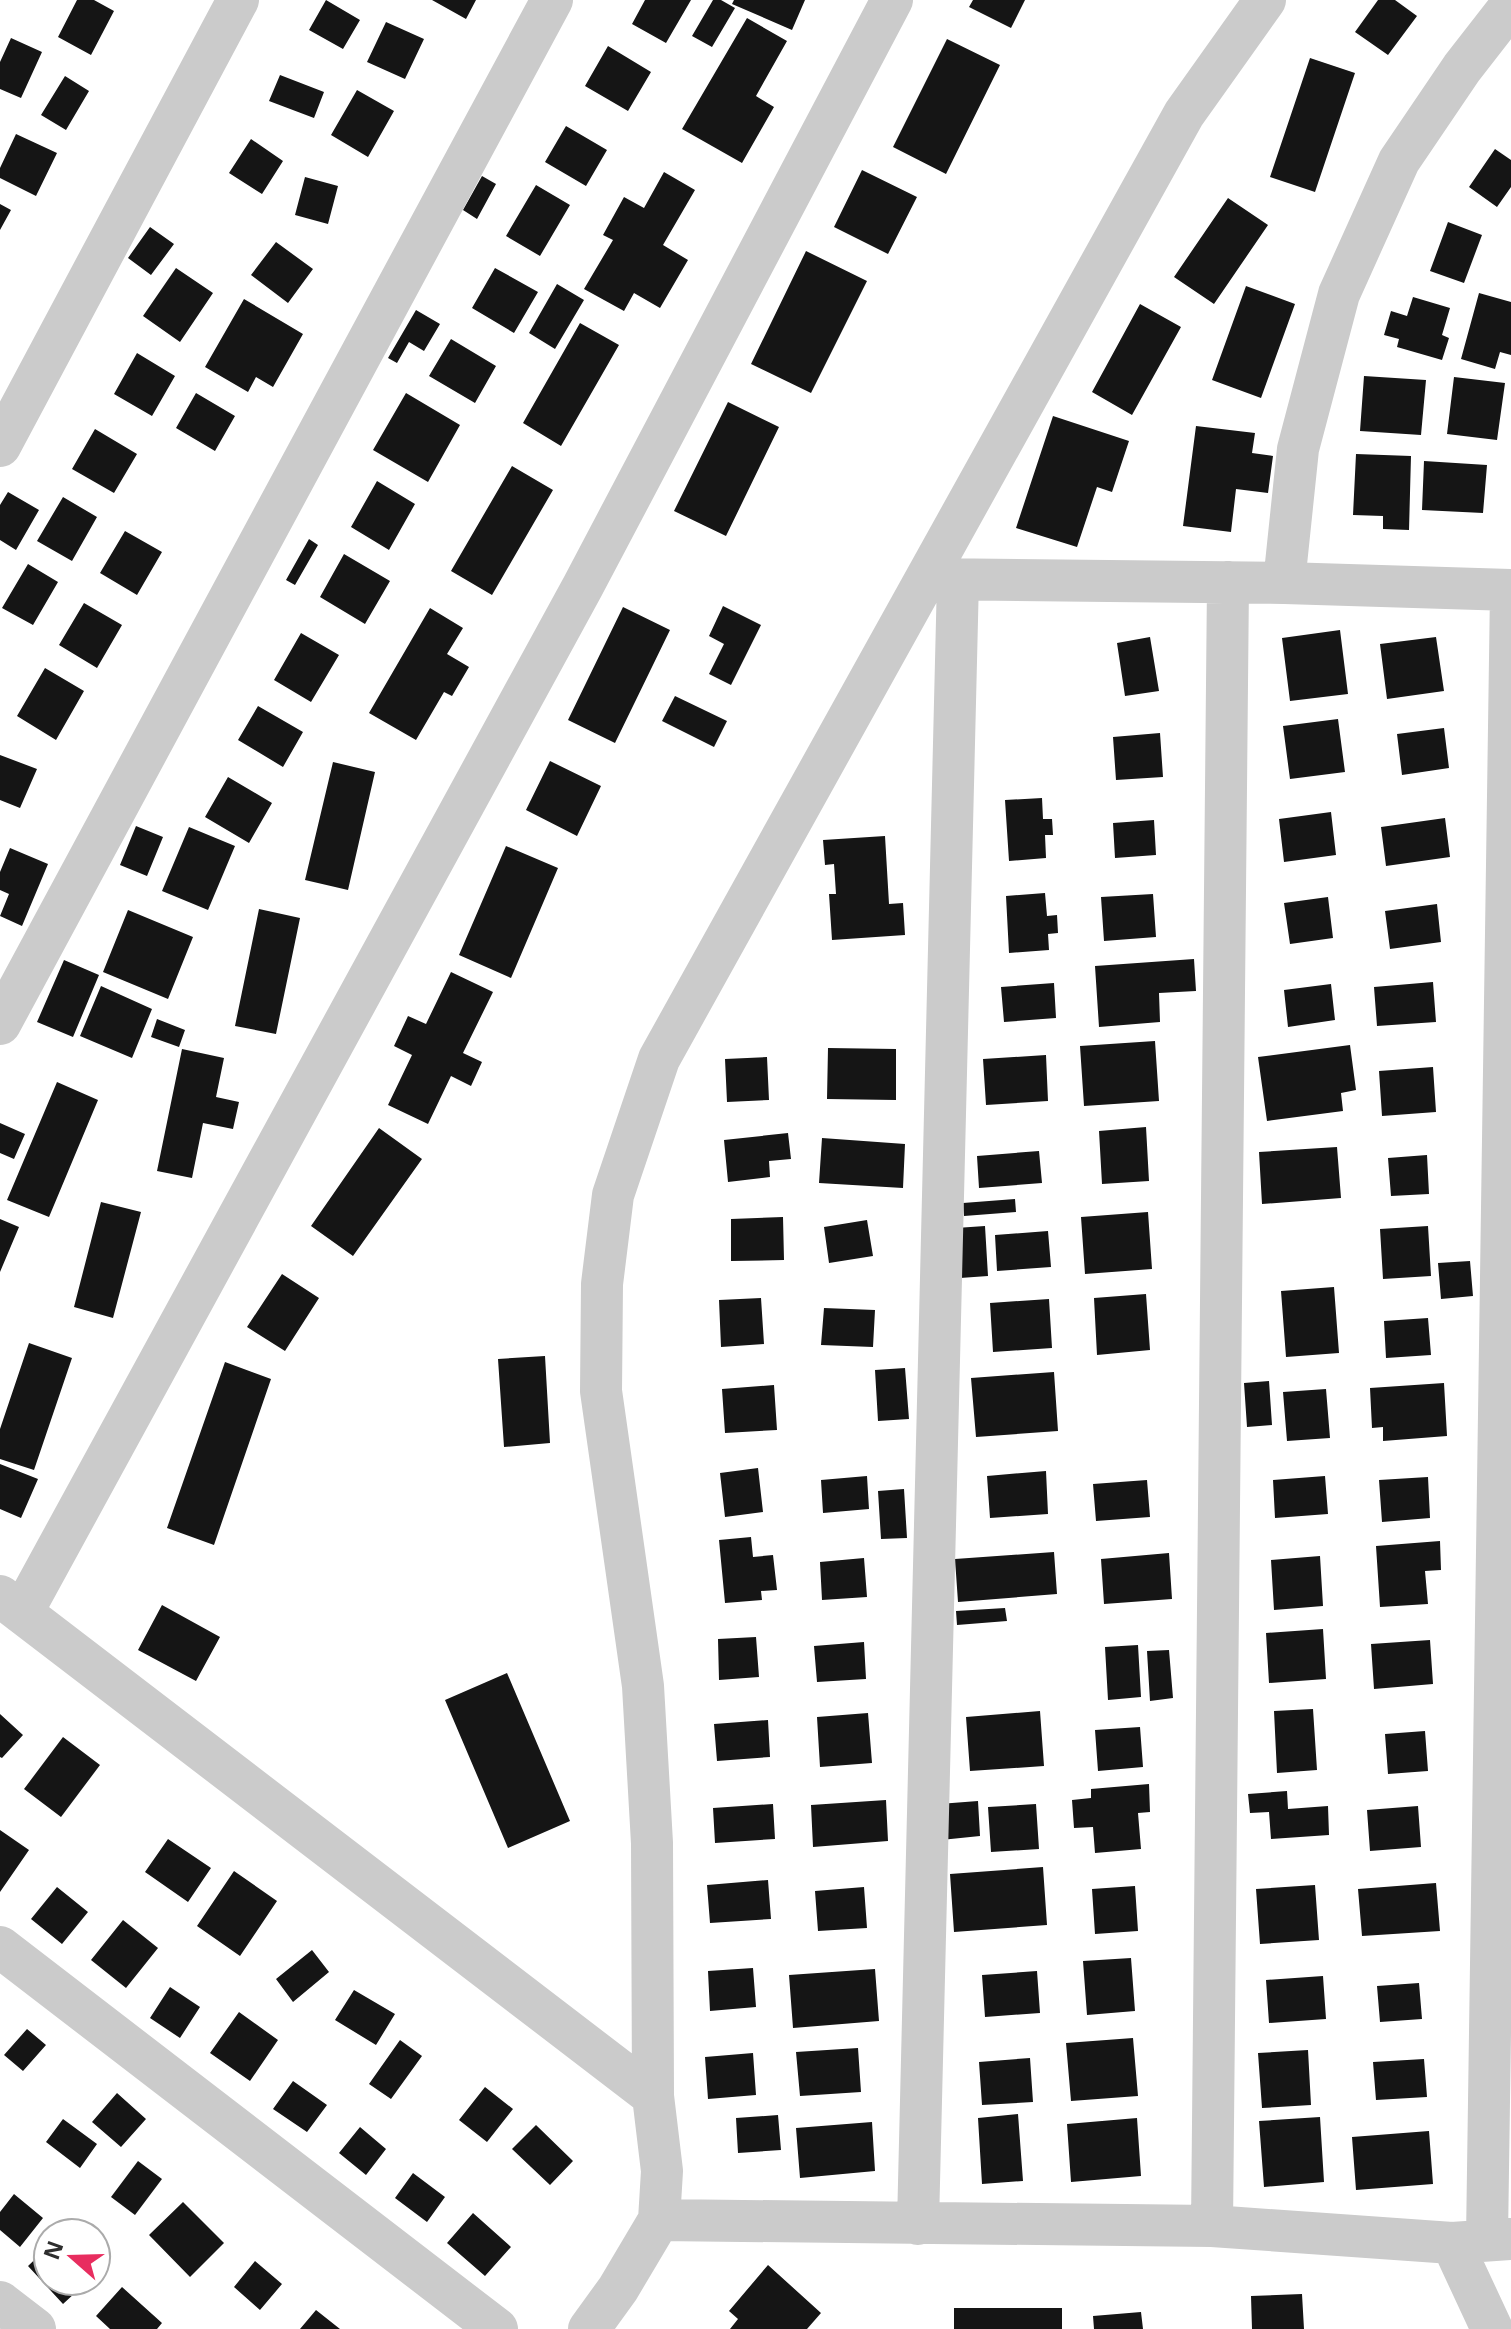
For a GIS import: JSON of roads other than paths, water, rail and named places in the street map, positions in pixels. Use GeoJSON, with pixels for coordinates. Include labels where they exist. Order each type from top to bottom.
{"type":"FeatureCollection","features":[{"type":"Feature","properties":{"kind":"street"},"geometry":{"type":"LineString","coordinates":[[0,446],[238,0]]}},
{"type":"Feature","properties":{"kind":"street"},"geometry":{"type":"LineString","coordinates":[[0,1024],[552,0]]}},
{"type":"Feature","properties":{"kind":"street"},"geometry":{"type":"LineString","coordinates":[[653,2096],[11,1604],[583,586],[892,0]]}},
{"type":"Feature","properties":{"kind":"street"},"geometry":{"type":"LineString","coordinates":[[589,2329],[618,2289],[659,2220],[662,2171],[653,2096],[652,1843],[643,1686],[601,1391],[602,1284],[613,1195],[659,1059],[888,645],[942,579],[1184,114],[1265,0]]}},
{"type":"Feature","properties":{"kind":"street"},"geometry":{"type":"LineString","coordinates":[[1284,583],[1298,449],[1339,294],[1399,161],[1462,68],[1511,5]]}},
{"type":"Feature","properties":{"kind":"street"},"geometry":{"type":"LineString","coordinates":[[942,579],[1284,583],[1511,590],[1483,2240],[1492,2329]]}},
{"type":"Feature","properties":{"kind":"street"},"geometry":{"type":"LineString","coordinates":[[918,2224],[942,579]]}},
{"type":"Feature","properties":{"kind":"street"},"geometry":{"type":"LineString","coordinates":[[1212,2226],[1228,582]]}},
{"type":"Feature","properties":{"kind":"street"},"geometry":{"type":"LineString","coordinates":[[0,1947],[497,2329]]}},
{"type":"Feature","properties":{"kind":"street"},"geometry":{"type":"LineString","coordinates":[[659,2220],[1212,2226],[1483,2240]]}},
{"type":"Feature","properties":{"kind":"street"},"geometry":{"type":"LineString","coordinates":[[0,2302],[35,2329]]}}]}
